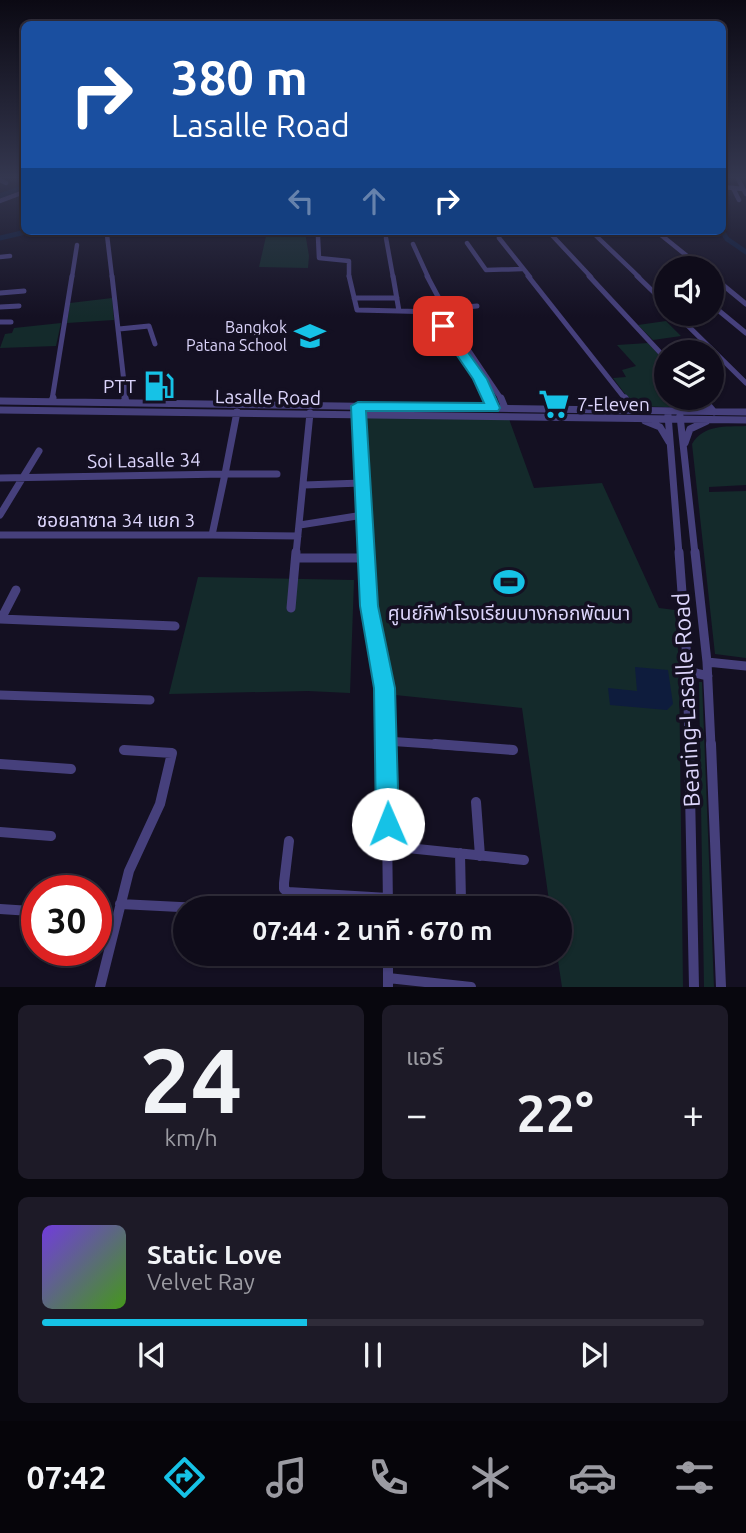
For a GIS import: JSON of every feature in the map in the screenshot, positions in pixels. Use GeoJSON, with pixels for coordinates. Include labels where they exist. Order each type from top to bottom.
{"type":"FeatureCollection","features":[{"type":"Feature","properties":{"kind":"street"},"geometry":{"type":"LineString","coordinates":[[107,235],[126,403]]}},
{"type":"Feature","properties":{"kind":"street"},"geometry":{"type":"LineString","coordinates":[[552,235],[654,346]]}},
{"type":"Feature","properties":{"kind":"street"},"geometry":{"type":"LineString","coordinates":[[595,235],[654,292]]}},
{"type":"Feature","properties":{"kind":"street"},"geometry":{"type":"LineString","coordinates":[[661,235],[687,256]]}},
{"type":"Feature","properties":{"kind":"street"},"geometry":{"type":"LineString","coordinates":[[318,237],[319,258],[349,261],[349,279],[357,310],[434,312],[480,379],[494,408]]}},
{"type":"Feature","properties":{"kind":"street"},"geometry":{"type":"LineString","coordinates":[[386,238],[400,310]]}},
{"type":"Feature","properties":{"kind":"street"},"geometry":{"type":"LineString","coordinates":[[499,238],[634,410]]}},
{"type":"Feature","properties":{"kind":"street"},"geometry":{"type":"LineString","coordinates":[[467,243],[486,270],[522,269]]}},
{"type":"Feature","properties":{"kind":"street"},"geometry":{"type":"LineString","coordinates":[[413,244],[436,297],[460,337],[490,377],[505,408]]}},
{"type":"Feature","properties":{"kind":"street"},"geometry":{"type":"LineString","coordinates":[[52,402],[77,245]]}},
{"type":"Feature","properties":{"kind":"street"},"geometry":{"type":"LineString","coordinates":[[0,257],[10,256]]}},
{"type":"Feature","properties":{"kind":"street"},"geometry":{"type":"LineString","coordinates":[[724,286],[746,304]]}},
{"type":"Feature","properties":{"kind":"street"},"geometry":{"type":"LineString","coordinates":[[0,293],[24,291]]}},
{"type":"Feature","properties":{"kind":"street"},"geometry":{"type":"LineString","coordinates":[[354,298],[397,298]]}},
{"type":"Feature","properties":{"kind":"street"},"geometry":{"type":"LineString","coordinates":[[0,307],[19,306]]}},
{"type":"Feature","properties":{"kind":"street"},"geometry":{"type":"LineString","coordinates":[[444,309],[477,306]]}},
{"type":"Feature","properties":{"kind":"street"},"geometry":{"type":"LineString","coordinates":[[724,315],[746,333]]}},
{"type":"Feature","properties":{"kind":"street"},"geometry":{"type":"LineString","coordinates":[[0,323],[11,322]]}},
{"type":"Feature","properties":{"kind":"street"},"geometry":{"type":"LineString","coordinates":[[119,330],[149,326],[155,344]]}},
{"type":"Feature","properties":{"kind":"street"},"geometry":{"type":"LineString","coordinates":[[688,326],[746,383]]}},
{"type":"Feature","properties":{"kind":"street","name":"Lasalle Road"},"geometry":{"type":"LineString","coordinates":[[0,401],[467,411],[623,418],[746,412]]}},
{"type":"Feature","properties":{"kind":"street","name":"Lasalle Road"},"geometry":{"type":"LineString","coordinates":[[467,411],[494,408],[634,410],[668,415]]}},
{"type":"Feature","properties":{"kind":"street","name":"Lasalle Road"},"geometry":{"type":"LineString","coordinates":[[0,410],[310,414],[358,410]]}},
{"type":"Feature","properties":{"kind":"street"},"geometry":{"type":"LineString","coordinates":[[358,410],[369,606],[384,688],[388,896]]}},
{"type":"Feature","properties":{"kind":"street","name":"Soi Lasalle 34"},"geometry":{"type":"LineString","coordinates":[[0,478],[225,474],[237,412]]}},
{"type":"Feature","properties":{"kind":"street"},"geometry":{"type":"LineString","coordinates":[[291,608],[310,414]]}},
{"type":"Feature","properties":{"kind":"street","name":"Bearing-Lasalle Road"},"geometry":{"type":"LineString","coordinates":[[668,415],[687,671],[694,987]]}},
{"type":"Feature","properties":{"kind":"street","name":"Lasalle Road"},"geometry":{"type":"LineString","coordinates":[[680,415],[746,420]]}},
{"type":"Feature","properties":{"kind":"street","name":"Bearing-Lasalle Road"},"geometry":{"type":"LineString","coordinates":[[680,415],[707,662],[721,987]]}},
{"type":"Feature","properties":{"kind":"street"},"geometry":{"type":"LineString","coordinates":[[623,418],[645,421],[660,427],[672,452]]}},
{"type":"Feature","properties":{"kind":"street"},"geometry":{"type":"LineString","coordinates":[[684,451],[687,435],[695,425],[725,419]]}},
{"type":"Feature","properties":{"kind":"street"},"geometry":{"type":"LineString","coordinates":[[0,515],[39,450]]}},
{"type":"Feature","properties":{"kind":"street"},"geometry":{"type":"LineString","coordinates":[[225,474],[277,474]]}},
{"type":"Feature","properties":{"kind":"street","name":"ซอยลาซาล 34 แยก 3"},"geometry":{"type":"LineString","coordinates":[[0,536],[212,535],[225,474]]}},
{"type":"Feature","properties":{"kind":"street"},"geometry":{"type":"LineString","coordinates":[[303,485],[362,483]]}},
{"type":"Feature","properties":{"kind":"street"},"geometry":{"type":"LineString","coordinates":[[300,525],[320,524],[332,519],[363,515]]}},
{"type":"Feature","properties":{"kind":"street"},"geometry":{"type":"LineString","coordinates":[[212,535],[298,536]]}},
{"type":"Feature","properties":{"kind":"street"},"geometry":{"type":"LineString","coordinates":[[296,558],[365,558]]}},
{"type":"Feature","properties":{"kind":"street"},"geometry":{"type":"LineString","coordinates":[[16,590],[1,619],[175,626]]}},
{"type":"Feature","properties":{"kind":"street"},"geometry":{"type":"LineString","coordinates":[[707,662],[746,666]]}},
{"type":"Feature","properties":{"kind":"street"},"geometry":{"type":"LineString","coordinates":[[687,671],[708,676]]}},
{"type":"Feature","properties":{"kind":"street"},"geometry":{"type":"LineString","coordinates":[[0,695],[150,700]]}},
{"type":"Feature","properties":{"kind":"street"},"geometry":{"type":"LineString","coordinates":[[386,741],[513,750]]}},
{"type":"Feature","properties":{"kind":"street"},"geometry":{"type":"LineString","coordinates":[[100,987],[132,861],[160,804],[172,753],[124,750]]}},
{"type":"Feature","properties":{"kind":"street"},"geometry":{"type":"LineString","coordinates":[[0,764],[71,769]]}},
{"type":"Feature","properties":{"kind":"street"},"geometry":{"type":"LineString","coordinates":[[476,803],[480,856]]}},
{"type":"Feature","properties":{"kind":"street"},"geometry":{"type":"LineString","coordinates":[[0,832],[51,836]]}},
{"type":"Feature","properties":{"kind":"street"},"geometry":{"type":"LineString","coordinates":[[289,841],[284,889],[288,892],[324,896]]}},
{"type":"Feature","properties":{"kind":"street"},"geometry":{"type":"LineString","coordinates":[[388,846],[524,860]]}},
{"type":"Feature","properties":{"kind":"street"},"geometry":{"type":"LineString","coordinates":[[460,853],[461,896]]}},
{"type":"Feature","properties":{"kind":"street"},"geometry":{"type":"LineString","coordinates":[[120,904],[173,907]]}},
{"type":"Feature","properties":{"kind":"street"},"geometry":{"type":"LineString","coordinates":[[0,909],[21,910]]}},
{"type":"Feature","properties":{"kind":"street"},"geometry":{"type":"LineString","coordinates":[[388,983],[471,987]]}},
{"type":"Feature","properties":{"kind":"green space"},"geometry":{"type":"Polygon","coordinates":[[[266,235],[306,235],[308,268],[259,267],[266,235]]]}},
{"type":"Feature","properties":{"kind":"green space"},"geometry":{"type":"Polygon","coordinates":[[[112,298],[114,320],[67,323],[70,303],[112,298]]]}},
{"type":"Feature","properties":{"kind":"green space"},"geometry":{"type":"Polygon","coordinates":[[[61,323],[56,346],[0,348],[5,334],[12,333],[14,328],[61,323]]]}},
{"type":"Feature","properties":{"kind":"green space"},"geometry":{"type":"Polygon","coordinates":[[[654,323],[654,326],[671,326],[681,336],[653,340],[638,325],[654,323]]]}},
{"type":"Feature","properties":{"kind":"green space"},"geometry":{"type":"Polygon","coordinates":[[[648,343],[654,350],[654,407],[634,406],[613,378],[626,377],[622,370],[636,366],[617,345],[648,343]]]}},
{"type":"Feature","properties":{"kind":"green space","name":"ศูนย์กีฬาโรงเรียนบางกอกพัฒนา"},"geometry":{"type":"Polygon","coordinates":[[[366,417],[509,419],[534,488],[602,483],[659,608],[675,610],[679,665],[683,987],[562,987],[559,966],[572,966],[572,896],[548,896],[522,708],[395,695],[373,606],[369,557],[366,417]]]}},
{"type":"Feature","properties":{"kind":"green space"},"geometry":{"type":"Polygon","coordinates":[[[746,426],[746,485],[709,487],[709,492],[746,491],[746,658],[715,654],[692,444],[709,430],[746,426]]]}},
{"type":"Feature","properties":{"kind":"green space"},"geometry":{"type":"Polygon","coordinates":[[[198,577],[354,580],[350,693],[308,691],[169,694],[198,577]]]}},
{"type":"Feature","properties":{"kind":"green space"},"geometry":{"type":"Polygon","coordinates":[[[699,682],[702,682],[714,987],[704,987],[699,682]]]}},
{"type":"Feature","properties":{"kind":"water"},"geometry":{"type":"Polygon","coordinates":[[[635,667],[668,670],[673,704],[667,710],[610,705],[608,688],[637,691],[635,667]]]}},
{"type":"Feature","properties":{"kind":"waterway"},"geometry":{"type":"LineString","coordinates":[[0,238],[21,233]]}},
{"type":"Feature","properties":{"kind":"waterway"},"geometry":{"type":"LineString","coordinates":[[724,235],[746,252]]}},
{"type":"Feature","properties":{"kind":"place","name":"Bangkok Patana School"},"geometry":{"type":"Point","coordinates":[310,336]}},
{"type":"Feature","properties":{"kind":"place","name":"PTT"},"geometry":{"type":"Point","coordinates":[159,386]}},
{"type":"Feature","properties":{"kind":"place","name":"7-Eleven"},"geometry":{"type":"Point","coordinates":[554,404]}},
{"type":"Feature","properties":{"kind":"place","name":"ศูนย์กีฬาโรงเรียนบางกอกพัฒนา"},"geometry":{"type":"Point","coordinates":[509,582]}},
{"type":"Feature","properties":{"kind":"route"},"geometry":{"type":"LineString","coordinates":[[388,824],[384,688],[369,606],[358,406],[494,408],[480,379],[443,326]]}}]}
